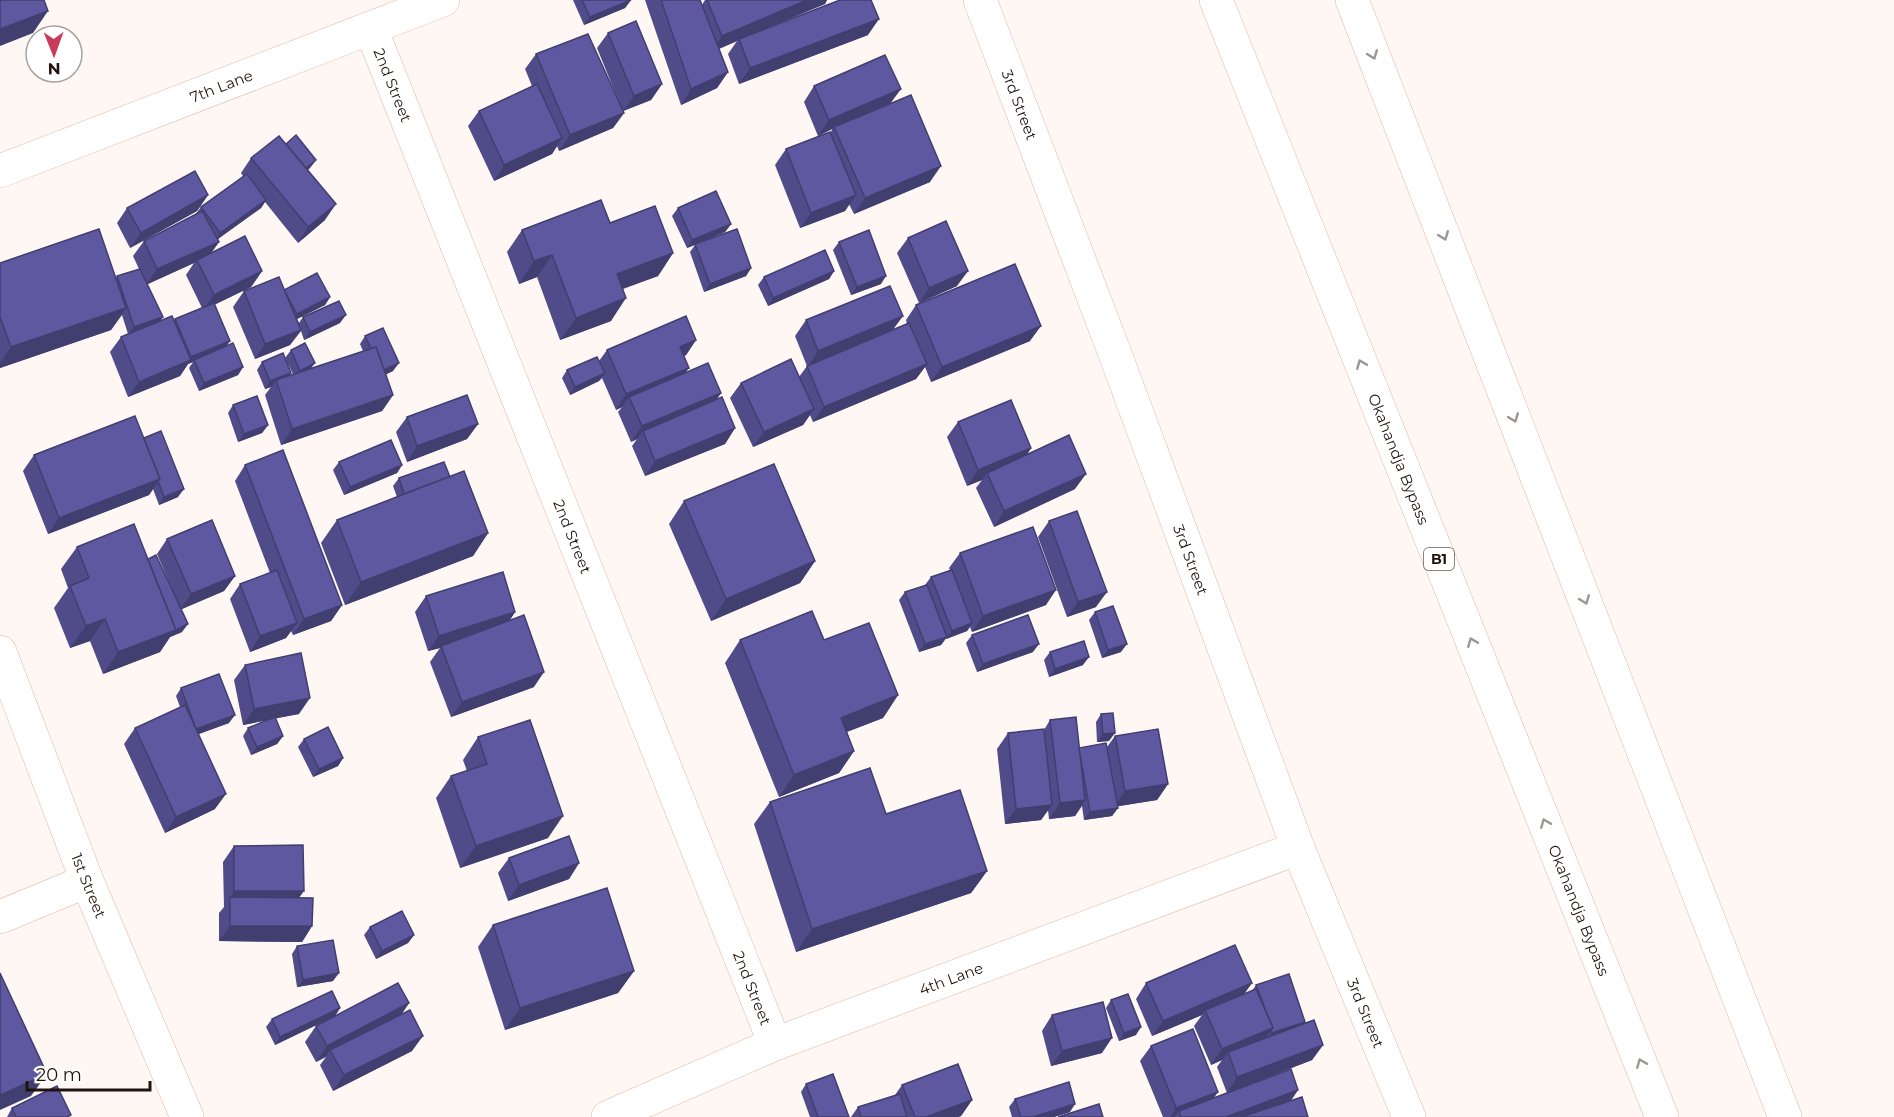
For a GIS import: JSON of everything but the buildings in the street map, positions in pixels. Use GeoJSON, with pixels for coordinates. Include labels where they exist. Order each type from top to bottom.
{"type":"FeatureCollection","features":[{"type":"Feature","properties":{"kind":"main road","name":"7th Lane"},"geometry":{"type":"LineString","coordinates":[[0,171],[442,0]]}},
{"type":"Feature","properties":{"kind":"main road","name":"3rd Street"},"geometry":{"type":"LineString","coordinates":[[980,0],[1117,359],[1298,848],[1409,1117]]}},
{"type":"Feature","properties":{"kind":"main road","name":"Okahandja Bypass"},"geometry":{"type":"LineString","coordinates":[[1215,0],[1662,1117]]}},
{"type":"Feature","properties":{"kind":"main road"},"geometry":{"type":"LineString","coordinates":[[1352,0],[1785,1117]]}},
{"type":"Feature","properties":{"kind":"main road","name":"2nd Street"},"geometry":{"type":"LineString","coordinates":[[370,29],[775,1044]]}},
{"type":"Feature","properties":{"kind":"main road","name":"1st Street"},"geometry":{"type":"LineString","coordinates":[[0,652],[87,881],[187,1117]]}},
{"type":"Feature","properties":{"kind":"main road","name":"4th Lane"},"geometry":{"type":"LineString","coordinates":[[608,1117],[775,1044],[1298,848]]}},
{"type":"Feature","properties":{"kind":"main road"},"geometry":{"type":"LineString","coordinates":[[0,917],[87,881]]}}]}
